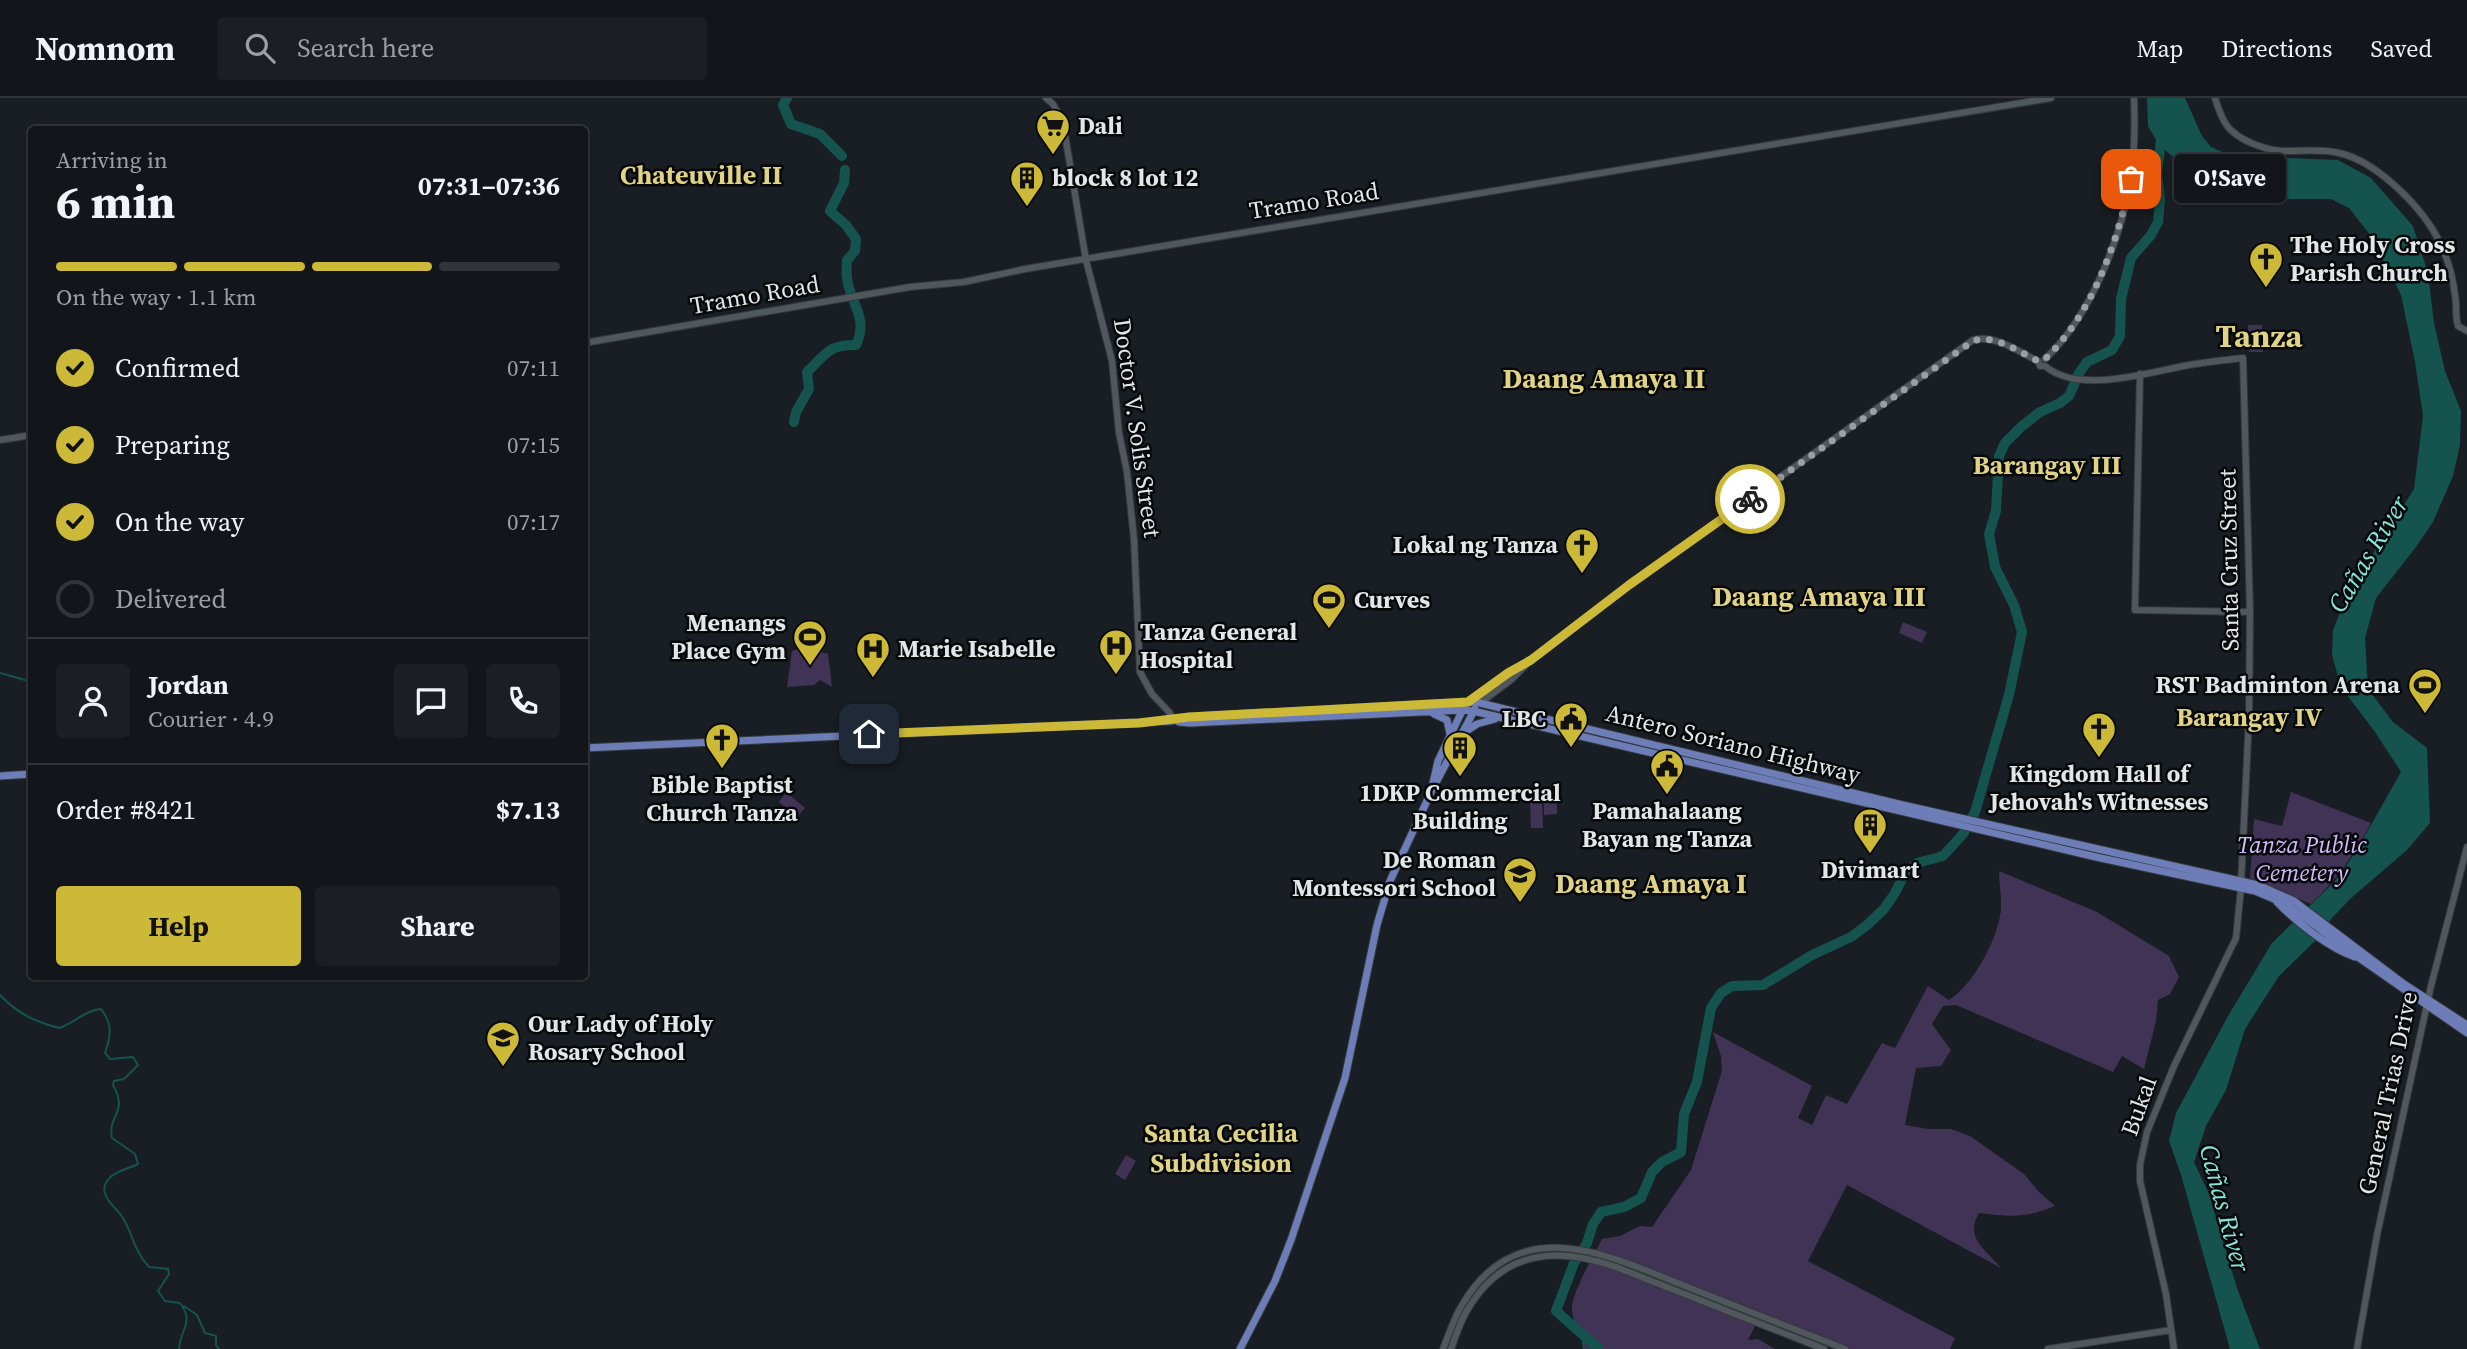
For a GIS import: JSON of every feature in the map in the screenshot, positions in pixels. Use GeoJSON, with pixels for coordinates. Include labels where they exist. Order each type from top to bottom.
{"type":"FeatureCollection","features":[{"type":"Feature","properties":{"kind":"main road"},"geometry":{"type":"LineString","coordinates":[[1240,1349],[1265,1302],[1292,1240],[1345,1078],[1383,900],[1454,738],[1462,710],[1468,702]]}},
{"type":"Feature","properties":{"kind":"main road","name":"Antero Soriano Highway"},"geometry":{"type":"LineString","coordinates":[[1171,721],[1189,717],[1480,703],[1977,825],[2241,885],[2258,885],[2347,945],[2467,1033]]}},
{"type":"Feature","properties":{"kind":"main road"},"geometry":{"type":"LineString","coordinates":[[1454,738],[1480,703]]}},
{"type":"Feature","properties":{"kind":"main road","name":"Antero Soriano Highway"},"geometry":{"type":"LineString","coordinates":[[588,748],[1462,710],[1952,819]]}},
{"type":"Feature","properties":{"kind":"main road"},"geometry":{"type":"LineString","coordinates":[[1430,712],[1447,720],[1454,738]]}},
{"type":"Feature","properties":{"kind":"main road"},"geometry":{"type":"LineString","coordinates":[[1454,738],[1477,723],[1500,718]]}},
{"type":"Feature","properties":{"kind":"main road"},"geometry":{"type":"LineString","coordinates":[[0,776],[28,774]]}},
{"type":"Feature","properties":{"kind":"main road","name":"Antero Soriano Highway"},"geometry":{"type":"LineString","coordinates":[[2290,907],[2342,952],[2361,956]]}},
{"type":"Feature","properties":{"kind":"main road","name":"Antero Soriano Highway"},"geometry":{"type":"LineString","coordinates":[[2427,1003],[2467,1025]]}},
{"type":"Feature","properties":{"kind":"street","name":"Doctor V. Solis Street"},"geometry":{"type":"LineString","coordinates":[[1046,98],[1053,104],[1063,122],[1086,260],[1112,361],[1134,539],[1140,672],[1144,684],[1170,713],[1171,721]]}},
{"type":"Feature","properties":{"kind":"street","name":"Tramo Road"},"geometry":{"type":"LineString","coordinates":[[588,342],[911,287],[964,282],[1025,269],[2051,98]]}},
{"type":"Feature","properties":{"kind":"street"},"geometry":{"type":"LineString","coordinates":[[2043,362],[2088,302],[2112,246],[2131,179],[2135,139],[2134,98]]}},
{"type":"Feature","properties":{"kind":"street"},"geometry":{"type":"LineString","coordinates":[[2215,98],[2230,130],[2253,144],[2282,151],[2340,153],[2367,163],[2392,185],[2420,213],[2440,242],[2450,270],[2458,326],[2467,331]]}},
{"type":"Feature","properties":{"kind":"street"},"geometry":{"type":"LineString","coordinates":[[1468,702],[1531,660],[1652,569],[1967,344],[1979,339],[1993,340],[2043,362],[2054,374],[2066,377],[2084,380],[2140,374],[2135,610],[2250,612]]}},
{"type":"Feature","properties":{"kind":"street","name":"Santa Cruz Street"},"geometry":{"type":"LineString","coordinates":[[2140,374],[2243,358],[2250,612],[2249,717],[2241,885]]}},
{"type":"Feature","properties":{"kind":"street"},"geometry":{"type":"LineString","coordinates":[[0,440],[28,436]]}},
{"type":"Feature","properties":{"kind":"street"},"geometry":{"type":"LineString","coordinates":[[1480,703],[1512,679],[1531,660]]}},
{"type":"Feature","properties":{"kind":"street","name":"General Trias Drive"},"geometry":{"type":"LineString","coordinates":[[2357,1349],[2377,1236],[2427,1003],[2467,847]]}},
{"type":"Feature","properties":{"kind":"street","name":"Bukal"},"geometry":{"type":"LineString","coordinates":[[2174,1349],[2166,1294],[2143,1193],[2140,1165],[2147,1132],[2174,1066],[2236,938],[2241,885]]}},
{"type":"Feature","properties":{"kind":"street"},"geometry":{"type":"LineString","coordinates":[[1443,1349],[1461,1306],[1475,1286],[1493,1269],[1514,1257],[1539,1248],[1562,1246],[1571,1252]]}},
{"type":"Feature","properties":{"kind":"street"},"geometry":{"type":"LineString","coordinates":[[1451,1349],[1467,1310],[1481,1290],[1498,1274],[1540,1256],[1571,1252],[1612,1257],[1845,1349]]}},
{"type":"Feature","properties":{"kind":"street"},"geometry":{"type":"LineString","coordinates":[[1590,1255],[1824,1349]]}},
{"type":"Feature","properties":{"kind":"street"},"geometry":{"type":"LineString","coordinates":[[2048,1349],[2171,1329]]}},
{"type":"Feature","properties":{"kind":"green space"},"geometry":{"type":"Polygon","coordinates":[[[2248,325],[2262,325],[2263,352],[2249,352],[2248,325]]]}},
{"type":"Feature","properties":{"kind":"green space"},"geometry":{"type":"Polygon","coordinates":[[[1903,622],[1927,632],[1922,643],[1899,633],[1903,622]]]}},
{"type":"Feature","properties":{"kind":"green space","name":"Menangs Place Gym"},"geometry":{"type":"Polygon","coordinates":[[[804,647],[828,654],[832,687],[820,680],[814,685],[787,687],[792,651],[804,647]]]}},
{"type":"Feature","properties":{"kind":"green space"},"geometry":{"type":"Polygon","coordinates":[[[1544,790],[1557,790],[1557,814],[1544,815],[1544,790]]]}},
{"type":"Feature","properties":{"kind":"green space"},"geometry":{"type":"Polygon","coordinates":[[[786,792],[805,808],[797,817],[779,802],[786,792]]]}},
{"type":"Feature","properties":{"kind":"green space","name":"Tanza Public Cemetery"},"geometry":{"type":"Polygon","coordinates":[[[2291,792],[2371,823],[2345,866],[2311,904],[2250,879],[2254,819],[2282,826],[2291,792]]]}},
{"type":"Feature","properties":{"kind":"green space"},"geometry":{"type":"Polygon","coordinates":[[[1542,801],[1543,828],[1531,828],[1530,802],[1542,801]]]}},
{"type":"Feature","properties":{"kind":"green space"},"geometry":{"type":"Polygon","coordinates":[[[1999,871],[2097,912],[2169,956],[2179,977],[2170,994],[2158,1000],[2156,1021],[2144,1069],[2122,1056],[2113,1072],[1956,1005],[1943,1006],[1932,1024],[1951,1050],[1941,1066],[1916,1068],[1905,1125],[1951,1129],[1970,1136],[2024,1174],[2055,1206],[2018,1215],[1979,1213],[1975,1222],[1975,1236],[2001,1268],[1847,1185],[1808,1261],[1955,1338],[1950,1349],[1834,1349],[1758,1320],[1748,1340],[1758,1339],[1775,1349],[1584,1349],[1573,1317],[1572,1305],[1602,1239],[1620,1236],[1640,1226],[1652,1227],[1691,1170],[1722,1071],[1721,1056],[1713,1032],[1812,1086],[1798,1118],[1812,1125],[1826,1095],[1847,1104],[1882,1043],[1895,1048],[1928,986],[1949,1000],[1974,974],[1988,950],[2000,916],[1999,871]]]}},
{"type":"Feature","properties":{"kind":"green space"},"geometry":{"type":"Polygon","coordinates":[[[1126,1155],[1136,1161],[1125,1180],[1115,1174],[1126,1155]]]}},
{"type":"Feature","properties":{"kind":"shaded area"},"geometry":{"type":"Polygon","coordinates":[[[2147,98],[2185,98],[2202,136],[2211,147],[2251,165],[2289,158],[2338,160],[2371,178],[2413,226],[2428,273],[2434,323],[2445,371],[2461,411],[2460,445],[2453,476],[2433,522],[2376,598],[2365,638],[2368,689],[2393,722],[2427,748],[2430,823],[2407,850],[2350,899],[2316,940],[2279,976],[2245,1029],[2226,1090],[2206,1126],[2194,1162],[2209,1194],[2237,1288],[2260,1349],[2230,1349],[2169,1141],[2176,1113],[2228,1016],[2272,943],[2335,881],[2355,853],[2401,772],[2341,687],[2332,655],[2333,630],[2348,593],[2414,489],[2423,416],[2401,295],[2371,236],[2349,208],[2331,199],[2265,199],[2217,194],[2159,145],[2148,126],[2147,98]]]}},
{"type":"Feature","properties":{"kind":"waterway"},"geometry":{"type":"LineString","coordinates":[[787,98],[783,105],[791,124],[820,134],[842,156]]}},
{"type":"Feature","properties":{"kind":"waterway"},"geometry":{"type":"LineString","coordinates":[[1599,1349],[1556,1311],[1574,1263],[1587,1243],[1593,1224],[1601,1212],[1624,1207],[1641,1198],[1652,1172],[1662,1162],[1681,1152],[1684,1114],[1697,1082],[1711,1008],[1721,993],[1732,986],[1763,985],[1812,955],[1851,937],[1884,909],[1905,873],[1917,863],[1943,856],[1963,834],[1975,812],[2009,695],[2022,632],[2014,605],[1995,567],[1989,534],[1996,511],[1999,456],[2005,443],[2021,427],[2040,412],[2069,396],[2087,362],[2112,350],[2120,336],[2121,299],[2131,258],[2151,235],[2158,222],[2160,199],[2157,174],[2162,132]]}},
{"type":"Feature","properties":{"kind":"waterway"},"geometry":{"type":"LineString","coordinates":[[794,422],[796,412],[809,389],[807,372],[833,349],[856,345],[859,335],[860,318],[847,274],[847,260],[855,251],[856,239],[846,225],[830,211],[844,183],[845,170]]}},
{"type":"Feature","properties":{"kind":"waterway"},"geometry":{"type":"LineString","coordinates":[[0,673],[28,681]]}},
{"type":"Feature","properties":{"kind":"waterway"},"geometry":{"type":"LineString","coordinates":[[0,995],[27,1016],[59,1028],[101,1009],[108,1020],[110,1030],[105,1053],[110,1059],[133,1057],[138,1065],[124,1079],[114,1081],[119,1102],[111,1130],[112,1138],[135,1154],[138,1164],[112,1176],[104,1187],[149,1267],[168,1269],[169,1274],[158,1291],[165,1301],[180,1303],[184,1310],[187,1321],[179,1349]]}},
{"type":"Feature","properties":{"kind":"waterway"},"geometry":{"type":"LineString","coordinates":[[184,1306],[197,1315],[205,1333],[216,1336],[219,1349]]}},
{"type":"Feature","properties":{"kind":"waterway"},"geometry":{"type":"LineString","coordinates":[[1582,1335],[1584,1349]]}},
{"type":"Feature","properties":{"kind":"way so far"},"geometry":{"type":"LineString","coordinates":[[1750,499],[1973,341],[1993,340],[2038,361],[2045,359],[2079,316],[2094,290],[2124,211],[2131,179]]}},
{"type":"Feature","properties":{"kind":"place","name":"Dali"},"geometry":{"type":"Point","coordinates":[1053,156]}},
{"type":"Feature","properties":{"kind":"place","name":"O!Save"},"geometry":{"type":"Point","coordinates":[2131,179]}},
{"type":"Feature","properties":{"kind":"place","name":"block 8 lot 12"},"geometry":{"type":"Point","coordinates":[1027,208]}},
{"type":"Feature","properties":{"kind":"place","name":"The Holy Cross Parish Church"},"geometry":{"type":"Point","coordinates":[2266,289]}},
{"type":"Feature","properties":{"kind":"place","name":"Lokal ng Tanza"},"geometry":{"type":"Point","coordinates":[1582,575]}},
{"type":"Feature","properties":{"kind":"place","name":"Curves"},"geometry":{"type":"Point","coordinates":[1329,630]}},
{"type":"Feature","properties":{"kind":"place","name":"Menangs Place Gym"},"geometry":{"type":"Point","coordinates":[810,667]}},
{"type":"Feature","properties":{"kind":"place","name":"Tanza General Hospital"},"geometry":{"type":"Point","coordinates":[1116,676]}},
{"type":"Feature","properties":{"kind":"place","name":"Marie Isabelle"},"geometry":{"type":"Point","coordinates":[873,679]}},
{"type":"Feature","properties":{"kind":"place","name":"RST Badminton Arena"},"geometry":{"type":"Point","coordinates":[2425,715]}},
{"type":"Feature","properties":{"kind":"place","name":"LBC"},"geometry":{"type":"Point","coordinates":[1571,749]}},
{"type":"Feature","properties":{"kind":"place","name":"Kingdom Hall of Jehovah's Witnesses"},"geometry":{"type":"Point","coordinates":[2099,759]}},
{"type":"Feature","properties":{"kind":"place","name":"Bible Baptist Church Tanza"},"geometry":{"type":"Point","coordinates":[722,770]}},
{"type":"Feature","properties":{"kind":"place","name":"1DKP Commercial Building"},"geometry":{"type":"Point","coordinates":[1460,778]}},
{"type":"Feature","properties":{"kind":"place","name":"Pamahalaang Bayan ng Tanza"},"geometry":{"type":"Point","coordinates":[1667,796]}},
{"type":"Feature","properties":{"kind":"place","name":"Divimart"},"geometry":{"type":"Point","coordinates":[1870,855]}},
{"type":"Feature","properties":{"kind":"place","name":"De Roman Montessori School"},"geometry":{"type":"Point","coordinates":[1520,904]}},
{"type":"Feature","properties":{"kind":"place","name":"Our Lady of Holy Rosary School"},"geometry":{"type":"Point","coordinates":[503,1068]}},
{"type":"Feature","properties":{"kind":"district","name":"Chateuville II"},"geometry":{"type":"Point","coordinates":[701,175]}},
{"type":"Feature","properties":{"kind":"district","name":"Tanza"},"geometry":{"type":"Point","coordinates":[2259,336]}},
{"type":"Feature","properties":{"kind":"district","name":"Daang Amaya II"},"geometry":{"type":"Point","coordinates":[1604,378]}},
{"type":"Feature","properties":{"kind":"district","name":"Barangay III"},"geometry":{"type":"Point","coordinates":[2047,465]}},
{"type":"Feature","properties":{"kind":"district","name":"Daang Amaya III"},"geometry":{"type":"Point","coordinates":[1819,596]}},
{"type":"Feature","properties":{"kind":"district","name":"Barangay IV"},"geometry":{"type":"Point","coordinates":[2249,717]}},
{"type":"Feature","properties":{"kind":"district","name":"Daang Amaya I"},"geometry":{"type":"Point","coordinates":[1651,883]}},
{"type":"Feature","properties":{"kind":"district","name":"Santa Cecilia Subdivision"},"geometry":{"type":"Point","coordinates":[1221,1148]}},
{"type":"Feature","properties":{"kind":"route"},"geometry":{"type":"LineString","coordinates":[[869,734],[1139,723],[1189,717],[1468,702],[1531,660],[1629,585],[1750,499]]}},
{"type":"Feature","properties":{"kind":"water label","name":"Cañas River"},"geometry":{"type":"Point","coordinates":[2368,554]}},
{"type":"Feature","properties":{"kind":"water label","name":"Cañas River"},"geometry":{"type":"Point","coordinates":[2225,1208]}}]}
